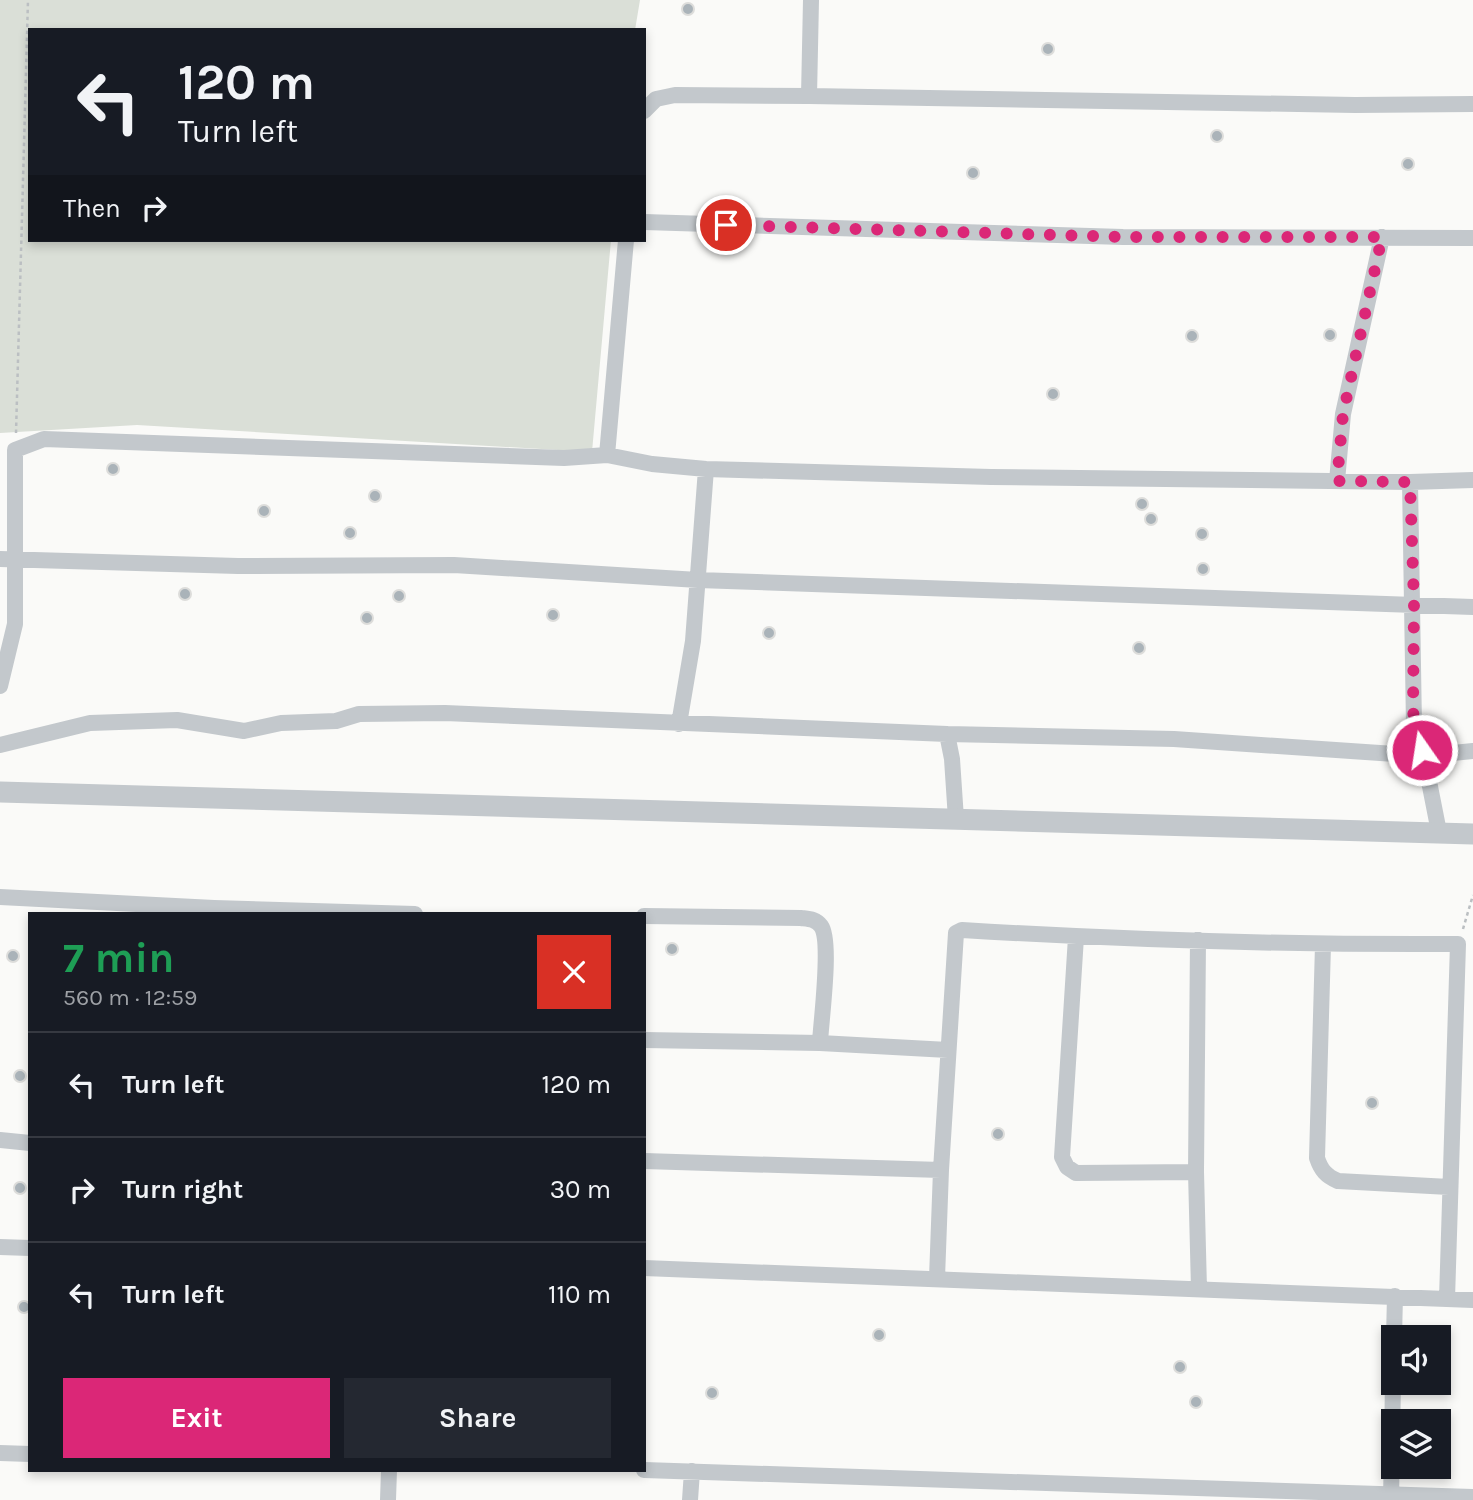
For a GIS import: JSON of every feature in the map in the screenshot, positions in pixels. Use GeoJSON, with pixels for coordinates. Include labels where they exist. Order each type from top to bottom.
{"type":"FeatureCollection","features":[{"type":"Feature","properties":{"kind":"street"},"geometry":{"type":"LineString","coordinates":[[808,96],[811,0]]}},
{"type":"Feature","properties":{"kind":"street"},"geometry":{"type":"LineString","coordinates":[[646,109],[656,99],[675,95],[1355,105],[1473,104]]}},
{"type":"Feature","properties":{"kind":"street"},"geometry":{"type":"LineString","coordinates":[[646,222],[1123,237],[1473,238]]}},
{"type":"Feature","properties":{"kind":"street"},"geometry":{"type":"LineString","coordinates":[[1337,481],[1343,414],[1382,237]]}},
{"type":"Feature","properties":{"kind":"street"},"geometry":{"type":"LineString","coordinates":[[607,455],[626,242]]}},
{"type":"Feature","properties":{"kind":"street"},"geometry":{"type":"LineString","coordinates":[[0,685],[15,624],[7,559],[16,450],[44,439],[564,458],[607,455],[652,464],[706,469],[991,477],[1410,482],[1473,480]]}},
{"type":"Feature","properties":{"kind":"street"},"geometry":{"type":"LineString","coordinates":[[679,724],[693,641],[706,469]]}},
{"type":"Feature","properties":{"kind":"street"},"geometry":{"type":"LineString","coordinates":[[1410,482],[1414,604],[1413,711],[1439,832]]}},
{"type":"Feature","properties":{"kind":"street"},"geometry":{"type":"LineString","coordinates":[[7,559],[238,566],[454,565],[698,580],[1473,607]]}},
{"type":"Feature","properties":{"kind":"street"},"geometry":{"type":"LineString","coordinates":[[0,745],[90,723],[177,720],[244,732],[281,723],[336,721],[359,714],[445,713],[947,734],[1174,739],[1424,756],[1473,751]]}},
{"type":"Feature","properties":{"kind":"street"},"geometry":{"type":"LineString","coordinates":[[947,734],[952,759],[956,819]]}},
{"type":"Feature","properties":{"kind":"street"},"geometry":{"type":"LineString","coordinates":[[0,792],[1473,834]]}},
{"type":"Feature","properties":{"kind":"street"},"geometry":{"type":"LineString","coordinates":[[0,897],[92,907],[274,912]]}},
{"type":"Feature","properties":{"kind":"street"},"geometry":{"type":"LineString","coordinates":[[646,916],[801,918],[813,919],[819,923],[827,942],[820,1043]]}},
{"type":"Feature","properties":{"kind":"street"},"geometry":{"type":"LineString","coordinates":[[937,1278],[940,1170],[956,933],[962,930],[1076,937],[1323,945],[1458,944],[1447,1299]]}},
{"type":"Feature","properties":{"kind":"street"},"geometry":{"type":"LineString","coordinates":[[1076,937],[1062,1157],[1064,1163],[1076,1173],[1196,1172]]}},
{"type":"Feature","properties":{"kind":"street"},"geometry":{"type":"LineString","coordinates":[[1198,940],[1196,1172],[1199,1289]]}},
{"type":"Feature","properties":{"kind":"street"},"geometry":{"type":"LineString","coordinates":[[1323,945],[1317,1158],[1320,1167],[1327,1177],[1338,1181],[1449,1187]]}},
{"type":"Feature","properties":{"kind":"street"},"geometry":{"type":"LineString","coordinates":[[646,1040],[820,1043],[948,1050]]}},
{"type":"Feature","properties":{"kind":"street"},"geometry":{"type":"LineString","coordinates":[[0,1140],[28,1143]]}},
{"type":"Feature","properties":{"kind":"street"},"geometry":{"type":"LineString","coordinates":[[646,1161],[940,1170]]}},
{"type":"Feature","properties":{"kind":"street"},"geometry":{"type":"LineString","coordinates":[[0,1247],[28,1248]]}},
{"type":"Feature","properties":{"kind":"street"},"geometry":{"type":"LineString","coordinates":[[646,1268],[1473,1300]]}},
{"type":"Feature","properties":{"kind":"street"},"geometry":{"type":"LineString","coordinates":[[1394,1325],[1395,1296]]}},
{"type":"Feature","properties":{"kind":"street"},"geometry":{"type":"LineString","coordinates":[[1391,1497],[1393,1395]]}},
{"type":"Feature","properties":{"kind":"street"},"geometry":{"type":"LineString","coordinates":[[0,1454],[28,1454]]}},
{"type":"Feature","properties":{"kind":"street"},"geometry":{"type":"LineString","coordinates":[[646,1470],[1391,1497],[1473,1497]]}},
{"type":"Feature","properties":{"kind":"street"},"geometry":{"type":"LineString","coordinates":[[690,1500],[692,1471]]}},
{"type":"Feature","properties":{"kind":"street"},"geometry":{"type":"LineString","coordinates":[[387,1500],[389,1472]]}},
{"type":"Feature","properties":{"kind":"path"},"geometry":{"type":"LineString","coordinates":[[16,450],[28,0]]}},
{"type":"Feature","properties":{"kind":"path"},"geometry":{"type":"LineString","coordinates":[[1458,944],[1473,895]]}},
{"type":"Feature","properties":{"kind":"shaded area"},"geometry":{"type":"Polygon","coordinates":[[[0,0],[640,0],[635,28],[28,28],[28,242],[611,242],[592,452],[137,425],[0,433],[0,0]]]}},
{"type":"Feature","properties":{"kind":"building"},"geometry":{"type":"Polygon","coordinates":[[[688,3],[694,9],[688,15],[682,9],[688,3]]]}},
{"type":"Feature","properties":{"kind":"building"},"geometry":{"type":"Polygon","coordinates":[[[1048,43],[1054,49],[1048,55],[1042,49],[1048,43]]]}},
{"type":"Feature","properties":{"kind":"building"},"geometry":{"type":"Polygon","coordinates":[[[1217,130],[1223,136],[1217,142],[1211,136],[1217,130]]]}},
{"type":"Feature","properties":{"kind":"building"},"geometry":{"type":"Polygon","coordinates":[[[1408,158],[1414,164],[1408,170],[1402,164],[1408,158]]]}},
{"type":"Feature","properties":{"kind":"building"},"geometry":{"type":"Polygon","coordinates":[[[973,167],[979,173],[973,179],[967,173],[973,167]]]}},
{"type":"Feature","properties":{"kind":"building"},"geometry":{"type":"Polygon","coordinates":[[[1330,329],[1336,335],[1330,341],[1324,335],[1330,329]]]}},
{"type":"Feature","properties":{"kind":"building"},"geometry":{"type":"Polygon","coordinates":[[[1192,330],[1198,336],[1192,342],[1186,336],[1192,330]]]}},
{"type":"Feature","properties":{"kind":"building"},"geometry":{"type":"Polygon","coordinates":[[[1053,388],[1059,394],[1053,400],[1047,394],[1053,388]]]}},
{"type":"Feature","properties":{"kind":"building"},"geometry":{"type":"Polygon","coordinates":[[[113,463],[119,469],[113,475],[107,469],[113,463]]]}},
{"type":"Feature","properties":{"kind":"building"},"geometry":{"type":"Polygon","coordinates":[[[375,490],[381,496],[375,502],[369,496],[375,490]]]}},
{"type":"Feature","properties":{"kind":"building"},"geometry":{"type":"Polygon","coordinates":[[[1142,498],[1148,504],[1142,510],[1136,504],[1142,498]]]}},
{"type":"Feature","properties":{"kind":"building"},"geometry":{"type":"Polygon","coordinates":[[[264,505],[270,511],[264,517],[258,511],[264,505]]]}},
{"type":"Feature","properties":{"kind":"building"},"geometry":{"type":"Polygon","coordinates":[[[1151,513],[1157,519],[1151,525],[1145,519],[1151,513]]]}},
{"type":"Feature","properties":{"kind":"building"},"geometry":{"type":"Polygon","coordinates":[[[350,527],[356,533],[350,539],[344,533],[350,527]]]}},
{"type":"Feature","properties":{"kind":"building"},"geometry":{"type":"Polygon","coordinates":[[[1202,528],[1208,534],[1202,540],[1196,534],[1202,528]]]}},
{"type":"Feature","properties":{"kind":"building"},"geometry":{"type":"Polygon","coordinates":[[[1203,563],[1209,569],[1203,575],[1197,569],[1203,563]]]}},
{"type":"Feature","properties":{"kind":"building"},"geometry":{"type":"Polygon","coordinates":[[[185,588],[191,594],[185,600],[179,594],[185,588]]]}},
{"type":"Feature","properties":{"kind":"building"},"geometry":{"type":"Polygon","coordinates":[[[399,590],[405,596],[399,602],[393,596],[399,590]]]}},
{"type":"Feature","properties":{"kind":"building"},"geometry":{"type":"Polygon","coordinates":[[[553,609],[559,615],[553,621],[547,615],[553,609]]]}},
{"type":"Feature","properties":{"kind":"building"},"geometry":{"type":"Polygon","coordinates":[[[367,612],[373,618],[367,624],[361,618],[367,612]]]}},
{"type":"Feature","properties":{"kind":"building"},"geometry":{"type":"Polygon","coordinates":[[[769,627],[775,633],[769,639],[763,633],[769,627]]]}},
{"type":"Feature","properties":{"kind":"building"},"geometry":{"type":"Polygon","coordinates":[[[1139,642],[1145,648],[1139,654],[1133,648],[1139,642]]]}},
{"type":"Feature","properties":{"kind":"building"},"geometry":{"type":"Polygon","coordinates":[[[672,943],[678,949],[672,955],[666,949],[672,943]]]}},
{"type":"Feature","properties":{"kind":"building"},"geometry":{"type":"Polygon","coordinates":[[[13,950],[19,956],[13,962],[7,956],[13,950]]]}},
{"type":"Feature","properties":{"kind":"building"},"geometry":{"type":"Polygon","coordinates":[[[20,1070],[26,1076],[20,1082],[14,1076],[20,1070]]]}},
{"type":"Feature","properties":{"kind":"building"},"geometry":{"type":"Polygon","coordinates":[[[1372,1097],[1378,1103],[1372,1109],[1366,1103],[1372,1097]]]}},
{"type":"Feature","properties":{"kind":"building"},"geometry":{"type":"Polygon","coordinates":[[[998,1128],[1004,1134],[998,1140],[992,1134],[998,1128]]]}},
{"type":"Feature","properties":{"kind":"building"},"geometry":{"type":"Polygon","coordinates":[[[20,1182],[26,1188],[20,1194],[14,1188],[20,1182]]]}},
{"type":"Feature","properties":{"kind":"building"},"geometry":{"type":"Polygon","coordinates":[[[24,1301],[28,1303],[28,1311],[24,1313],[18,1307],[24,1301]]]}},
{"type":"Feature","properties":{"kind":"building"},"geometry":{"type":"Polygon","coordinates":[[[879,1329],[885,1335],[879,1341],[873,1335],[879,1329]]]}},
{"type":"Feature","properties":{"kind":"building"},"geometry":{"type":"Polygon","coordinates":[[[1180,1361],[1186,1367],[1180,1373],[1174,1367],[1180,1361]]]}},
{"type":"Feature","properties":{"kind":"building"},"geometry":{"type":"Polygon","coordinates":[[[712,1387],[718,1393],[712,1399],[706,1393],[712,1387]]]}},
{"type":"Feature","properties":{"kind":"building"},"geometry":{"type":"Polygon","coordinates":[[[1196,1396],[1202,1402],[1196,1408],[1190,1402],[1196,1396]]]}},
{"type":"Feature","properties":{"kind":"route"},"geometry":{"type":"LineString","coordinates":[[726,225],[1123,237],[1382,237],[1343,414],[1337,481],[1410,482],[1414,604],[1413,711],[1422,750]]}}]}
